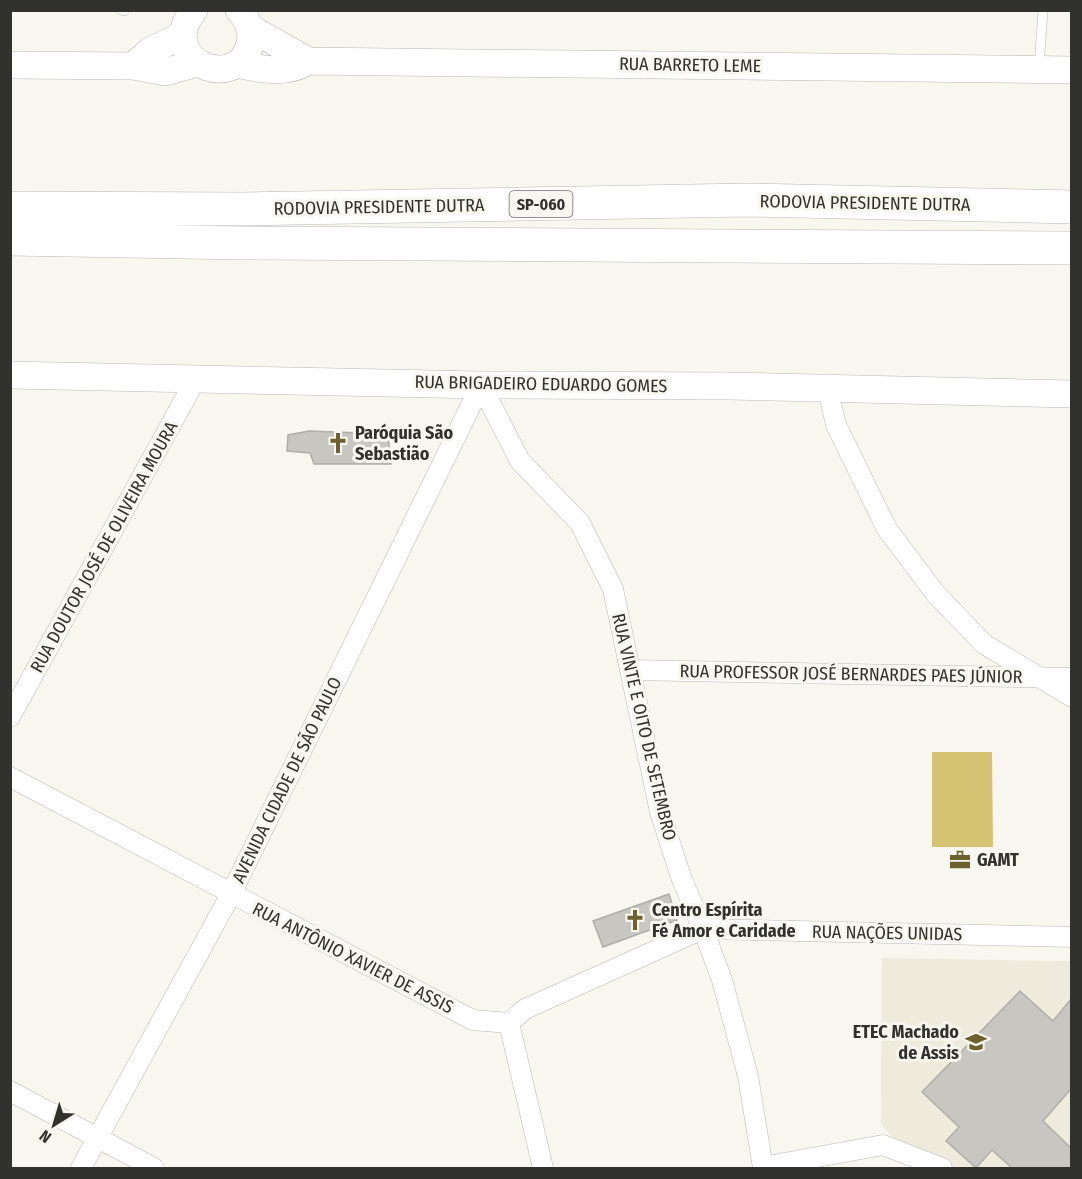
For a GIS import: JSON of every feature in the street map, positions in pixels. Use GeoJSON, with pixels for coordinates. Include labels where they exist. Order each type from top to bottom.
{"type":"FeatureCollection","features":[{"type":"Feature","properties":{"kind":"highway","name":"RODOVIA PRESIDENTE DUTRA"},"geometry":{"type":"LineString","coordinates":[[10,208],[244,209],[747,200],[1071,207]]}},
{"type":"Feature","properties":{"kind":"highway","name":"RODOVIA PRESIDENTE DUTRA"},"geometry":{"type":"LineString","coordinates":[[10,239],[243,243],[1071,248]]}},
{"type":"Feature","properties":{"kind":"street"},"geometry":{"type":"LineString","coordinates":[[188,19],[185,46],[190,56],[207,68],[217,70],[237,64],[274,69],[292,68],[308,61]]}},
{"type":"Feature","properties":{"kind":"street"},"geometry":{"type":"LineString","coordinates":[[133,66],[188,19]]}},
{"type":"Feature","properties":{"kind":"street"},"geometry":{"type":"LineString","coordinates":[[237,64],[249,48],[251,38],[244,19]]}},
{"type":"Feature","properties":{"kind":"street"},"geometry":{"type":"LineString","coordinates":[[244,19],[308,61]]}},
{"type":"Feature","properties":{"kind":"street","name":"RUA BARRETO LEME"},"geometry":{"type":"LineString","coordinates":[[308,61],[1071,70]]}},
{"type":"Feature","properties":{"kind":"street"},"geometry":{"type":"LineString","coordinates":[[10,65],[133,66],[165,72],[198,63]]}},
{"type":"Feature","properties":{"kind":"street","name":"RUA BRIGADEIRO EDUARDO GOMES"},"geometry":{"type":"LineString","coordinates":[[10,375],[197,377],[481,385],[729,386],[1071,394]]}},
{"type":"Feature","properties":{"kind":"street","name":"RUA DOUTOR JOSÉ DE OLIVEIRA MOURA"},"geometry":{"type":"LineString","coordinates":[[10,717],[197,377]]}},
{"type":"Feature","properties":{"kind":"street","name":"RUA VINTE E OITO DE SETEMBRO"},"geometry":{"type":"LineString","coordinates":[[481,385],[520,461],[580,523],[613,589],[660,812],[681,877],[722,980],[748,1076],[763,1168]]}},
{"type":"Feature","properties":{"kind":"street","name":"AVENIDA CIDADE DE SÃO PAULO"},"geometry":{"type":"LineString","coordinates":[[81,1168],[231,894],[481,385]]}},
{"type":"Feature","properties":{"kind":"street"},"geometry":{"type":"LineString","coordinates":[[828,389],[836,425],[887,529],[928,584],[984,644],[1042,677],[1071,697]]}},
{"type":"Feature","properties":{"kind":"street","name":"RUA PROFESSOR JOSÉ BERNARDES PAES JÚNIOR"},"geometry":{"type":"LineString","coordinates":[[630,670],[1071,678]]}},
{"type":"Feature","properties":{"kind":"street","name":"RUA ANTÔNIO XAVIER DE ASSIS"},"geometry":{"type":"LineString","coordinates":[[10,777],[472,1020],[509,1023]]}},
{"type":"Feature","properties":{"kind":"street","name":"RUA NAÇÕES UNIDAS"},"geometry":{"type":"LineString","coordinates":[[509,1023],[525,1009],[703,929],[1071,937]]}},
{"type":"Feature","properties":{"kind":"street"},"geometry":{"type":"LineString","coordinates":[[509,1023],[543,1168]]}},
{"type":"Feature","properties":{"kind":"street"},"geometry":{"type":"LineString","coordinates":[[10,1091],[154,1168]]}},
{"type":"Feature","properties":{"kind":"street"},"geometry":{"type":"LineString","coordinates":[[763,1168],[883,1145],[942,1168]]}},
{"type":"Feature","properties":{"kind":"lane"},"geometry":{"type":"LineString","coordinates":[[1039,69],[1042,10]]}},
{"type":"Feature","properties":{"kind":"shaded area"},"geometry":{"type":"Polygon","coordinates":[[[932,752],[992,752],[993,847],[932,847],[932,752]]]}},
{"type":"Feature","properties":{"kind":"shaded area","name":"ETEC Machado de Assis"},"geometry":{"type":"Polygon","coordinates":[[[882,958],[1071,961],[1071,1168],[957,1168],[900,1147],[881,1123],[882,958]]]}},
{"type":"Feature","properties":{"kind":"building","name":"Paróquia São Sebastião"},"geometry":{"type":"Polygon","coordinates":[[[309,431],[388,434],[391,464],[314,464],[310,453],[287,451],[288,435],[309,431]]]}},
{"type":"Feature","properties":{"kind":"building","name":"Centro Espírita Fé Amor e Caridade"},"geometry":{"type":"Polygon","coordinates":[[[669,894],[677,920],[603,947],[593,921],[669,894]]]}},
{"type":"Feature","properties":{"kind":"building"},"geometry":{"type":"Polygon","coordinates":[[[1020,991],[1053,1021],[1071,999],[1071,1089],[1043,1121],[1071,1148],[1071,1168],[1012,1168],[992,1150],[976,1168],[946,1141],[959,1127],[922,1092],[1020,991]]]}},
{"type":"Feature","properties":{"kind":"place","name":"Paróquia São Sebastião"},"geometry":{"type":"Point","coordinates":[338,443]}},
{"type":"Feature","properties":{"kind":"place","name":"GAMT"},"geometry":{"type":"Point","coordinates":[960,860]}},
{"type":"Feature","properties":{"kind":"place","name":"Centro Espírita Fé Amor e Caridade"},"geometry":{"type":"Point","coordinates":[635,920]}},
{"type":"Feature","properties":{"kind":"place","name":"ETEC Machado de Assis"},"geometry":{"type":"Point","coordinates":[976,1042]}}]}
